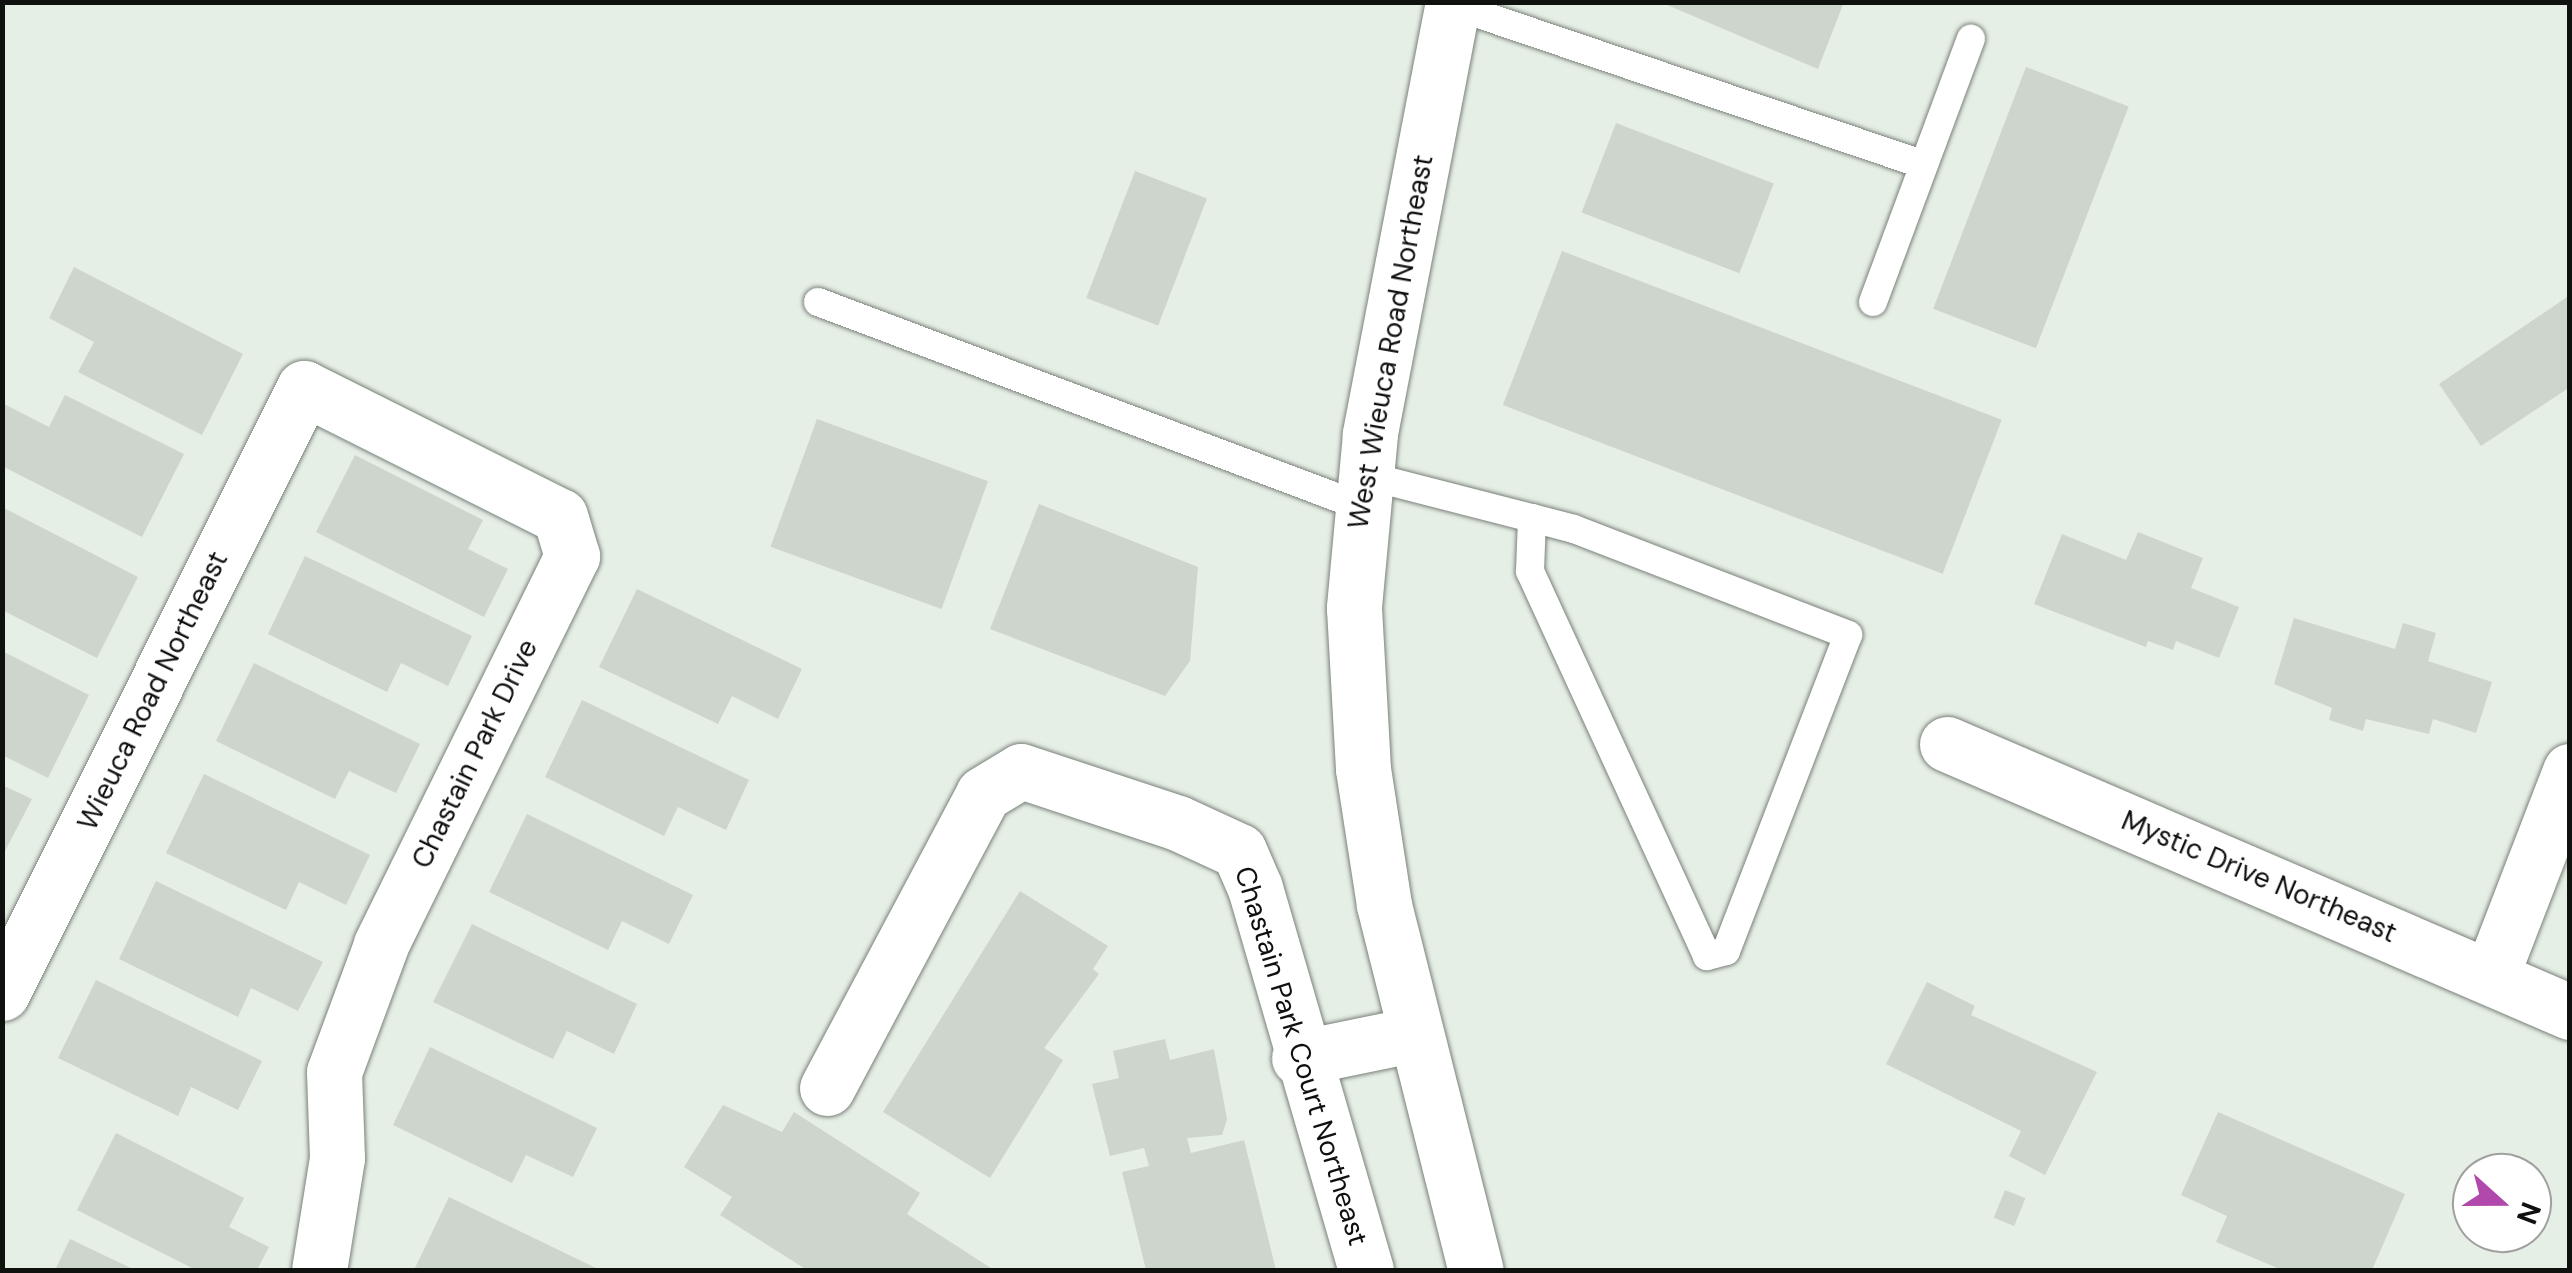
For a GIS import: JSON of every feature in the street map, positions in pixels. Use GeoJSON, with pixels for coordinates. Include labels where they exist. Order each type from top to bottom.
{"type":"FeatureCollection","features":[{"type":"Feature","properties":{"kind":"street","name":"West Wieuca Road Northeast"},"geometry":{"type":"LineString","coordinates":[[1452,4],[1362,490],[1354,608],[1363,769],[1384,905],[1476,1270]]}},
{"type":"Feature","properties":{"kind":"street","name":"Wieuca Road Northeast"},"geometry":{"type":"LineString","coordinates":[[2,993],[304,388]]}},
{"type":"Feature","properties":{"kind":"street","name":"Chastain Park Drive"},"geometry":{"type":"LineString","coordinates":[[304,388],[560,516],[572,556],[380,945],[334,1072],[337,1158],[319,1270]]}},
{"type":"Feature","properties":{"kind":"street","name":"Mystic Drive Northeast"},"geometry":{"type":"LineString","coordinates":[[1947,744],[2570,1012]]}},
{"type":"Feature","properties":{"kind":"street","name":"Chastain Park Court Northeast"},"geometry":{"type":"LineString","coordinates":[[826,1088],[982,794],[1021,771],[1239,851],[1298,1058],[1366,1270]]}},
{"type":"Feature","properties":{"kind":"street"},"geometry":{"type":"LineString","coordinates":[[2491,976],[2570,771]]}},
{"type":"Feature","properties":{"kind":"street"},"geometry":{"type":"LineString","coordinates":[[1298,1058],[1416,1034]]}},
{"type":"Feature","properties":{"kind":"lane"},"geometry":{"type":"LineString","coordinates":[[1452,4],[1924,165]]}},
{"type":"Feature","properties":{"kind":"lane"},"geometry":{"type":"LineString","coordinates":[[1873,302],[1971,39]]}},
{"type":"Feature","properties":{"kind":"lane"},"geometry":{"type":"LineString","coordinates":[[818,302],[1362,490],[1532,518],[1848,636],[1726,951],[1707,956],[1530,570],[1532,518]]}},
{"type":"Feature","properties":{"kind":"building"},"geometry":{"type":"Polygon","coordinates":[[[1660,2],[1844,2],[1818,69],[1660,2]]]}},
{"type":"Feature","properties":{"kind":"building"},"geometry":{"type":"Polygon","coordinates":[[[2026,67],[2129,106],[2036,348],[1933,309],[2026,67]]]}},
{"type":"Feature","properties":{"kind":"building"},"geometry":{"type":"Polygon","coordinates":[[[1616,123],[1774,184],[1739,273],[1582,213],[1616,123]]]}},
{"type":"Feature","properties":{"kind":"building"},"geometry":{"type":"Polygon","coordinates":[[[1135,171],[1207,199],[1158,326],[1086,298],[1135,171]]]}},
{"type":"Feature","properties":{"kind":"building"},"geometry":{"type":"Polygon","coordinates":[[[1562,251],[2002,420],[1943,574],[1503,405],[1562,251]]]}},
{"type":"Feature","properties":{"kind":"building"},"geometry":{"type":"Polygon","coordinates":[[[74,267],[243,354],[202,435],[78,372],[94,342],[49,318],[74,267]]]}},
{"type":"Feature","properties":{"kind":"building"},"geometry":{"type":"Polygon","coordinates":[[[2570,295],[2570,387],[2481,446],[2439,384],[2570,295]]]}},
{"type":"Feature","properties":{"kind":"building"},"geometry":{"type":"Polygon","coordinates":[[[65,395],[184,454],[142,537],[2,466],[2,403],[49,427],[65,395]]]}},
{"type":"Feature","properties":{"kind":"building"},"geometry":{"type":"Polygon","coordinates":[[[817,419],[988,481],[942,609],[770,547],[817,419]]]}},
{"type":"Feature","properties":{"kind":"building"},"geometry":{"type":"Polygon","coordinates":[[[355,455],[483,520],[468,549],[508,569],[484,617],[316,532],[355,455]]]}},
{"type":"Feature","properties":{"kind":"building"},"geometry":{"type":"Polygon","coordinates":[[[1039,504],[1198,567],[1190,661],[1165,696],[990,629],[1039,504]]]}},
{"type":"Feature","properties":{"kind":"building"},"geometry":{"type":"Polygon","coordinates":[[[2,507],[138,577],[97,658],[2,610],[2,507]]]}},
{"type":"Feature","properties":{"kind":"building"},"geometry":{"type":"Polygon","coordinates":[[[2138,532],[2203,558],[2191,588],[2239,607],[2219,658],[2176,641],[2173,650],[2148,641],[2146,647],[2034,604],[2062,534],[2126,560],[2138,532]]]}},
{"type":"Feature","properties":{"kind":"building"},"geometry":{"type":"Polygon","coordinates":[[[305,556],[472,636],[448,686],[401,663],[387,692],[268,634],[305,556]]]}},
{"type":"Feature","properties":{"kind":"building"},"geometry":{"type":"Polygon","coordinates":[[[637,589],[802,669],[778,719],[732,696],[718,724],[599,667],[637,589]]]}},
{"type":"Feature","properties":{"kind":"building"},"geometry":{"type":"Polygon","coordinates":[[[2294,618],[2395,649],[2403,623],[2436,633],[2428,661],[2492,682],[2476,733],[2433,719],[2429,734],[2366,719],[2363,731],[2329,720],[2332,708],[2274,684],[2294,618]]]}},
{"type":"Feature","properties":{"kind":"building"},"geometry":{"type":"Polygon","coordinates":[[[2,651],[89,695],[48,778],[2,755],[2,651]]]}},
{"type":"Feature","properties":{"kind":"building"},"geometry":{"type":"Polygon","coordinates":[[[254,663],[420,744],[396,793],[349,771],[335,799],[216,741],[254,663]]]}},
{"type":"Feature","properties":{"kind":"building"},"geometry":{"type":"Polygon","coordinates":[[[582,700],[749,780],[726,830],[678,807],[664,836],[545,777],[582,700]]]}},
{"type":"Feature","properties":{"kind":"building"},"geometry":{"type":"Polygon","coordinates":[[[204,774],[370,855],[346,905],[299,882],[286,910],[166,853],[204,774]]]}},
{"type":"Feature","properties":{"kind":"building"},"geometry":{"type":"Polygon","coordinates":[[[2,785],[32,799],[2,857],[2,785]]]}},
{"type":"Feature","properties":{"kind":"building"},"geometry":{"type":"Polygon","coordinates":[[[527,814],[693,895],[669,944],[622,921],[608,950],[489,892],[527,814]]]}},
{"type":"Feature","properties":{"kind":"building"},"geometry":{"type":"Polygon","coordinates":[[[156,881],[323,962],[298,1011],[251,988],[238,1017],[119,959],[156,881]]]}},
{"type":"Feature","properties":{"kind":"building"},"geometry":{"type":"Polygon","coordinates":[[[1020,891],[1108,946],[1093,969],[1099,974],[1044,1048],[1063,1060],[990,1178],[883,1112],[1020,891]]]}},
{"type":"Feature","properties":{"kind":"building"},"geometry":{"type":"Polygon","coordinates":[[[472,924],[637,1004],[614,1054],[567,1031],[553,1059],[433,1002],[472,924]]]}},
{"type":"Feature","properties":{"kind":"building"},"geometry":{"type":"Polygon","coordinates":[[[96,980],[262,1061],[238,1110],[191,1087],[178,1116],[58,1058],[96,980]]]}},
{"type":"Feature","properties":{"kind":"building"},"geometry":{"type":"Polygon","coordinates":[[[1927,982],[1975,1006],[1971,1015],[2097,1072],[2045,1175],[2009,1156],[2021,1131],[1886,1064],[1927,982]]]}},
{"type":"Feature","properties":{"kind":"building"},"geometry":{"type":"Polygon","coordinates":[[[1165,1039],[1170,1060],[1214,1049],[1227,1119],[1222,1135],[1187,1138],[1191,1153],[1244,1140],[1276,1270],[1146,1270],[1122,1172],[1149,1166],[1144,1148],[1110,1156],[1092,1084],[1119,1078],[1113,1051],[1165,1039]]]}},
{"type":"Feature","properties":{"kind":"building"},"geometry":{"type":"Polygon","coordinates":[[[430,1047],[597,1128],[573,1177],[526,1155],[512,1183],[393,1125],[430,1047]]]}},
{"type":"Feature","properties":{"kind":"building"},"geometry":{"type":"Polygon","coordinates":[[[723,1105],[782,1132],[794,1112],[920,1193],[907,1214],[994,1270],[807,1270],[720,1215],[732,1197],[684,1167],[723,1105]]]}},
{"type":"Feature","properties":{"kind":"building"},"geometry":{"type":"Polygon","coordinates":[[[2218,1112],[2405,1194],[2372,1270],[2282,1270],[2216,1242],[2227,1216],[2181,1195],[2218,1112]]]}},
{"type":"Feature","properties":{"kind":"building"},"geometry":{"type":"Polygon","coordinates":[[[116,1133],[244,1198],[229,1227],[269,1247],[257,1270],[196,1270],[77,1210],[116,1133]]]}},
{"type":"Feature","properties":{"kind":"building"},"geometry":{"type":"Polygon","coordinates":[[[2005,1190],[2025,1198],[2014,1226],[1994,1218],[2005,1190]]]}},
{"type":"Feature","properties":{"kind":"building"},"geometry":{"type":"Polygon","coordinates":[[[449,1197],[600,1270],[414,1270],[449,1197]]]}},
{"type":"Feature","properties":{"kind":"building"},"geometry":{"type":"Polygon","coordinates":[[[70,1239],[135,1270],[55,1270],[70,1239]]]}}]}
